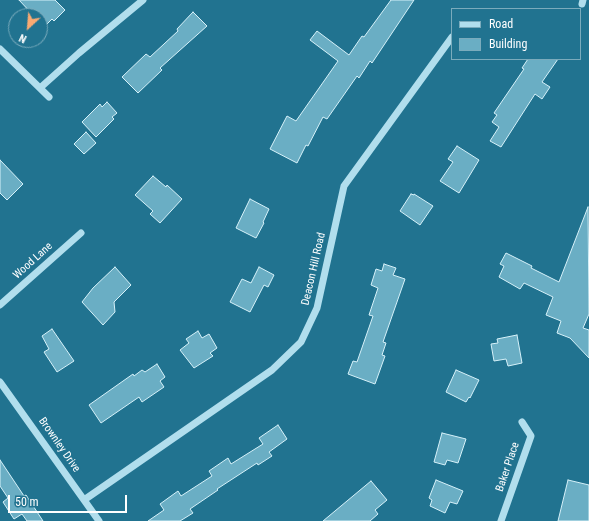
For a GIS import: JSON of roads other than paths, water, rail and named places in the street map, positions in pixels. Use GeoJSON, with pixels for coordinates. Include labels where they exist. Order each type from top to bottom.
{"type":"FeatureCollection","features":[{"type":"Feature","properties":{"kind":"street"},"geometry":{"type":"LineString","coordinates":[[40,88],[143,0]]}},
{"type":"Feature","properties":{"kind":"street","name":"Deacon Hill Road"},"geometry":{"type":"LineString","coordinates":[[84,500],[272,370],[301,342],[317,308],[344,186],[451,38]]}},
{"type":"Feature","properties":{"kind":"street"},"geometry":{"type":"LineString","coordinates":[[0,49],[49,96]]}},
{"type":"Feature","properties":{"kind":"street","name":"Wood Lane"},"geometry":{"type":"LineString","coordinates":[[0,305],[80,234]]}},
{"type":"Feature","properties":{"kind":"street","name":"Brownley Drive"},"geometry":{"type":"LineString","coordinates":[[0,382],[99,521]]}},
{"type":"Feature","properties":{"kind":"street","name":"Baker Place"},"geometry":{"type":"LineString","coordinates":[[501,521],[531,436],[522,422]]}}]}
